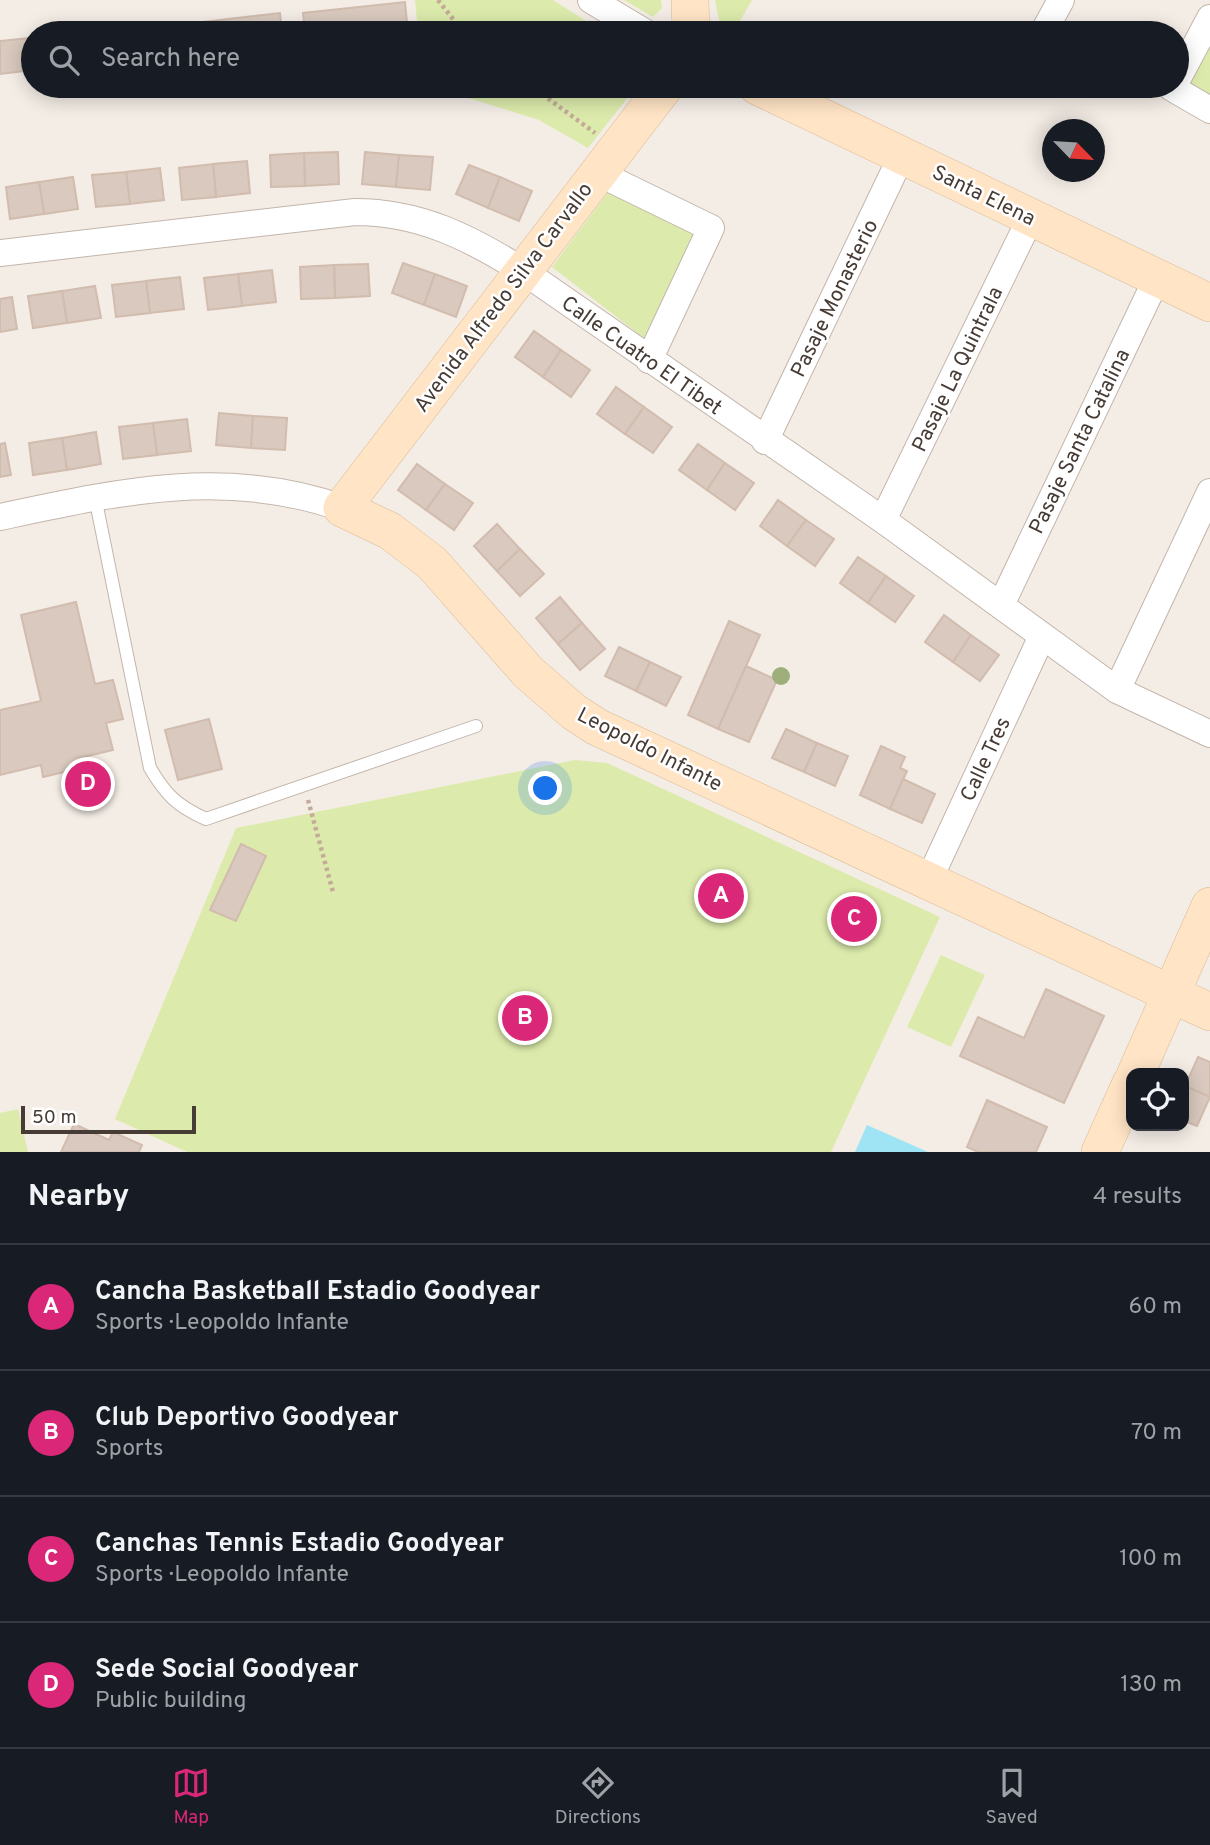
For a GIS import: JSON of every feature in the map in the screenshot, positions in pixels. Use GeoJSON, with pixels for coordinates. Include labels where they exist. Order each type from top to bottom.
{"type":"FeatureCollection","features":[{"type":"Feature","properties":{"kind":"street"},"geometry":{"type":"LineString","coordinates":[[591,0],[626,21]]}},
{"type":"Feature","properties":{"kind":"street"},"geometry":{"type":"LineString","coordinates":[[690,0],[691,21]]}},
{"type":"Feature","properties":{"kind":"street"},"geometry":{"type":"LineString","coordinates":[[1050,21],[1061,0]]}},
{"type":"Feature","properties":{"kind":"street"},"geometry":{"type":"LineString","coordinates":[[1189,57],[1210,18]]}},
{"type":"Feature","properties":{"kind":"street","name":"Avenida Alfredo Silva Carvallo"},"geometry":{"type":"LineString","coordinates":[[342,508],[656,98]]}},
{"type":"Feature","properties":{"kind":"street","name":"Santa Elena"},"geometry":{"type":"LineString","coordinates":[[782,98],[1210,303]]}},
{"type":"Feature","properties":{"kind":"street"},"geometry":{"type":"LineString","coordinates":[[1188,98],[1210,110]]}},
{"type":"Feature","properties":{"kind":"street","name":"Pasaje Monasterio"},"geometry":{"type":"LineString","coordinates":[[765,441],[902,155]]}},
{"type":"Feature","properties":{"kind":"street"},"geometry":{"type":"LineString","coordinates":[[607,161],[710,228],[649,360]]}},
{"type":"Feature","properties":{"kind":"street","name":"Calle Cuatro El Tibet"},"geometry":{"type":"LineString","coordinates":[[0,253],[315,216],[388,212],[466,238],[523,271],[765,441],[883,520],[1117,690],[1210,734]]}},
{"type":"Feature","properties":{"kind":"street","name":"Pasaje La Quintrala"},"geometry":{"type":"LineString","coordinates":[[883,520],[1031,217]]}},
{"type":"Feature","properties":{"kind":"street","name":"Pasaje Santa Catalina"},"geometry":{"type":"LineString","coordinates":[[1001,605],[1157,278]]}},
{"type":"Feature","properties":{"kind":"street","name":"Leopoldo Infante"},"geometry":{"type":"LineString","coordinates":[[0,517],[95,497],[168,488],[244,486],[285,491],[342,508],[390,531],[432,563],[528,672],[574,712],[597,727],[1210,1012]]}},
{"type":"Feature","properties":{"kind":"street"},"geometry":{"type":"LineString","coordinates":[[1117,690],[1210,492]]}},
{"type":"Feature","properties":{"kind":"street","name":"Calle Tres"},"geometry":{"type":"LineString","coordinates":[[928,882],[1042,636]]}},
{"type":"Feature","properties":{"kind":"street"},"geometry":{"type":"LineString","coordinates":[[1138,1068],[1210,906]]}},
{"type":"Feature","properties":{"kind":"street"},"geometry":{"type":"LineString","coordinates":[[1100,1152],[1126,1094]]}},
{"type":"Feature","properties":{"kind":"lane"},"geometry":{"type":"LineString","coordinates":[[95,497],[149,768],[165,794],[206,819],[476,726]]}},
{"type":"Feature","properties":{"kind":"path"},"geometry":{"type":"LineString","coordinates":[[438,0],[455,21]]}},
{"type":"Feature","properties":{"kind":"path"},"geometry":{"type":"LineString","coordinates":[[543,98],[607,161]]}},
{"type":"Feature","properties":{"kind":"path"},"geometry":{"type":"LineString","coordinates":[[304,786],[333,892]]}},
{"type":"Feature","properties":{"kind":"green space"},"geometry":{"type":"Polygon","coordinates":[[[415,0],[553,0],[586,21],[417,21],[415,0]]]}},
{"type":"Feature","properties":{"kind":"green space"},"geometry":{"type":"Polygon","coordinates":[[[624,0],[661,0],[662,8],[653,17],[624,0]]]}},
{"type":"Feature","properties":{"kind":"green space"},"geometry":{"type":"Polygon","coordinates":[[[715,0],[752,0],[740,21],[719,21],[715,0]]]}},
{"type":"Feature","properties":{"kind":"green space"},"geometry":{"type":"Polygon","coordinates":[[[1210,27],[1210,102],[1189,90],[1189,73],[1210,27]]]}},
{"type":"Feature","properties":{"kind":"green space"},"geometry":{"type":"Polygon","coordinates":[[[468,98],[628,98],[588,148],[539,120],[468,98]]]}},
{"type":"Feature","properties":{"kind":"green space"},"geometry":{"type":"Polygon","coordinates":[[[612,187],[699,229],[649,342],[552,267],[612,187]]]}},
{"type":"Feature","properties":{"kind":"green space"},"geometry":{"type":"Polygon","coordinates":[[[575,760],[607,763],[940,917],[831,1152],[187,1152],[115,1119],[236,828],[575,760]]]}},
{"type":"Feature","properties":{"kind":"green space"},"geometry":{"type":"Polygon","coordinates":[[[941,955],[985,975],[951,1047],[907,1027],[941,955]]]}},
{"type":"Feature","properties":{"kind":"green space"},"geometry":{"type":"Polygon","coordinates":[[[18,1109],[28,1152],[0,1152],[0,1113],[18,1109]]]}},
{"type":"Feature","properties":{"kind":"water"},"geometry":{"type":"Polygon","coordinates":[[[867,1125],[928,1152],[855,1152],[867,1125]]]}},
{"type":"Feature","properties":{"kind":"building"},"geometry":{"type":"Polygon","coordinates":[[[405,2],[407,21],[304,21],[303,13],[405,2]]]}},
{"type":"Feature","properties":{"kind":"building"},"geometry":{"type":"Polygon","coordinates":[[[280,13],[281,21],[212,21],[280,13]]]}},
{"type":"Feature","properties":{"kind":"building"},"geometry":{"type":"Polygon","coordinates":[[[21,39],[21,71],[0,74],[0,41],[21,39]]]}},
{"type":"Feature","properties":{"kind":"building"},"geometry":{"type":"Polygon","coordinates":[[[338,152],[339,184],[305,186],[304,153],[338,152]]]}},
{"type":"Feature","properties":{"kind":"building"},"geometry":{"type":"Polygon","coordinates":[[[365,152],[399,155],[396,187],[362,184],[365,152]]]}},
{"type":"Feature","properties":{"kind":"building"},"geometry":{"type":"Polygon","coordinates":[[[304,153],[305,186],[271,187],[270,155],[304,153]]]}},
{"type":"Feature","properties":{"kind":"building"},"geometry":{"type":"Polygon","coordinates":[[[399,155],[433,157],[430,190],[396,187],[399,155]]]}},
{"type":"Feature","properties":{"kind":"building"},"geometry":{"type":"Polygon","coordinates":[[[247,161],[250,193],[216,197],[213,164],[247,161]]]}},
{"type":"Feature","properties":{"kind":"building"},"geometry":{"type":"Polygon","coordinates":[[[213,164],[216,197],[182,200],[179,168],[213,164]]]}},
{"type":"Feature","properties":{"kind":"building"},"geometry":{"type":"Polygon","coordinates":[[[469,165],[500,177],[488,208],[456,194],[469,165]]]}},
{"type":"Feature","properties":{"kind":"building"},"geometry":{"type":"Polygon","coordinates":[[[160,168],[164,200],[130,204],[126,172],[160,168]]]}},
{"type":"Feature","properties":{"kind":"building"},"geometry":{"type":"Polygon","coordinates":[[[126,172],[130,204],[96,207],[92,175],[126,172]]]}},
{"type":"Feature","properties":{"kind":"building"},"geometry":{"type":"Polygon","coordinates":[[[73,177],[78,209],[44,214],[39,182],[73,177]]]}},
{"type":"Feature","properties":{"kind":"building"},"geometry":{"type":"Polygon","coordinates":[[[500,177],[532,191],[519,221],[488,208],[500,177]]]}},
{"type":"Feature","properties":{"kind":"building"},"geometry":{"type":"Polygon","coordinates":[[[39,182],[44,214],[10,219],[6,187],[39,182]]]}},
{"type":"Feature","properties":{"kind":"building"},"geometry":{"type":"Polygon","coordinates":[[[403,263],[435,274],[424,305],[392,293],[403,263]]]}},
{"type":"Feature","properties":{"kind":"building"},"geometry":{"type":"Polygon","coordinates":[[[368,264],[370,296],[335,298],[334,265],[368,264]]]}},
{"type":"Feature","properties":{"kind":"building"},"geometry":{"type":"Polygon","coordinates":[[[334,265],[335,298],[301,299],[300,267],[334,265]]]}},
{"type":"Feature","properties":{"kind":"building"},"geometry":{"type":"Polygon","coordinates":[[[272,270],[276,302],[242,306],[238,274],[272,270]]]}},
{"type":"Feature","properties":{"kind":"building"},"geometry":{"type":"Polygon","coordinates":[[[238,274],[242,306],[208,310],[204,278],[238,274]]]}},
{"type":"Feature","properties":{"kind":"building"},"geometry":{"type":"Polygon","coordinates":[[[435,274],[467,286],[456,317],[424,305],[435,274]]]}},
{"type":"Feature","properties":{"kind":"building"},"geometry":{"type":"Polygon","coordinates":[[[180,277],[184,309],[150,313],[146,281],[180,277]]]}},
{"type":"Feature","properties":{"kind":"building"},"geometry":{"type":"Polygon","coordinates":[[[146,281],[150,313],[116,317],[112,285],[146,281]]]}},
{"type":"Feature","properties":{"kind":"building"},"geometry":{"type":"Polygon","coordinates":[[[95,286],[101,318],[67,323],[62,291],[95,286]]]}},
{"type":"Feature","properties":{"kind":"building"},"geometry":{"type":"Polygon","coordinates":[[[62,291],[67,323],[33,328],[28,296],[62,291]]]}},
{"type":"Feature","properties":{"kind":"building"},"geometry":{"type":"Polygon","coordinates":[[[12,297],[17,329],[0,332],[0,299],[12,297]]]}},
{"type":"Feature","properties":{"kind":"building"},"geometry":{"type":"Polygon","coordinates":[[[534,331],[561,350],[543,377],[515,357],[534,331]]]}},
{"type":"Feature","properties":{"kind":"building"},"geometry":{"type":"Polygon","coordinates":[[[561,350],[590,370],[571,397],[543,377],[561,350]]]}},
{"type":"Feature","properties":{"kind":"building"},"geometry":{"type":"Polygon","coordinates":[[[616,387],[644,407],[625,434],[597,414],[616,387]]]}},
{"type":"Feature","properties":{"kind":"building"},"geometry":{"type":"Polygon","coordinates":[[[644,407],[672,427],[653,453],[625,434],[644,407]]]}},
{"type":"Feature","properties":{"kind":"building"},"geometry":{"type":"Polygon","coordinates":[[[219,413],[253,416],[251,448],[216,445],[219,413]]]}},
{"type":"Feature","properties":{"kind":"building"},"geometry":{"type":"Polygon","coordinates":[[[253,416],[287,418],[285,450],[251,448],[253,416]]]}},
{"type":"Feature","properties":{"kind":"building"},"geometry":{"type":"Polygon","coordinates":[[[187,419],[191,451],[157,455],[153,423],[187,419]]]}},
{"type":"Feature","properties":{"kind":"building"},"geometry":{"type":"Polygon","coordinates":[[[153,423],[157,455],[123,459],[119,427],[153,423]]]}},
{"type":"Feature","properties":{"kind":"building"},"geometry":{"type":"Polygon","coordinates":[[[96,432],[101,464],[67,470],[62,438],[96,432]]]}},
{"type":"Feature","properties":{"kind":"building"},"geometry":{"type":"Polygon","coordinates":[[[62,438],[67,470],[33,475],[29,443],[62,438]]]}},
{"type":"Feature","properties":{"kind":"building"},"geometry":{"type":"Polygon","coordinates":[[[5,443],[11,475],[0,477],[0,444],[5,443]]]}},
{"type":"Feature","properties":{"kind":"building"},"geometry":{"type":"Polygon","coordinates":[[[698,444],[725,463],[707,490],[679,470],[698,444]]]}},
{"type":"Feature","properties":{"kind":"building"},"geometry":{"type":"Polygon","coordinates":[[[725,463],[754,483],[735,510],[707,490],[725,463]]]}},
{"type":"Feature","properties":{"kind":"building"},"geometry":{"type":"Polygon","coordinates":[[[417,464],[445,484],[426,510],[398,490],[417,464]]]}},
{"type":"Feature","properties":{"kind":"building"},"geometry":{"type":"Polygon","coordinates":[[[445,484],[473,503],[454,530],[426,510],[445,484]]]}},
{"type":"Feature","properties":{"kind":"building"},"geometry":{"type":"Polygon","coordinates":[[[778,500],[806,520],[787,546],[760,526],[778,500]]]}},
{"type":"Feature","properties":{"kind":"building"},"geometry":{"type":"Polygon","coordinates":[[[806,520],[834,539],[815,566],[787,546],[806,520]]]}},
{"type":"Feature","properties":{"kind":"building"},"geometry":{"type":"Polygon","coordinates":[[[497,524],[520,549],[497,571],[474,546],[497,524]]]}},
{"type":"Feature","properties":{"kind":"building"},"geometry":{"type":"Polygon","coordinates":[[[520,549],[544,574],[520,596],[497,571],[520,549]]]}},
{"type":"Feature","properties":{"kind":"building"},"geometry":{"type":"Polygon","coordinates":[[[858,557],[886,576],[868,603],[840,583],[858,557]]]}},
{"type":"Feature","properties":{"kind":"building"},"geometry":{"type":"Polygon","coordinates":[[[886,576],[914,596],[895,622],[868,603],[886,576]]]}},
{"type":"Feature","properties":{"kind":"building"},"geometry":{"type":"Polygon","coordinates":[[[560,597],[582,623],[558,644],[536,618],[560,597]]]}},
{"type":"Feature","properties":{"kind":"building"},"geometry":{"type":"Polygon","coordinates":[[[76,602],[95,684],[113,680],[123,719],[106,723],[113,750],[79,758],[81,768],[43,777],[41,765],[0,775],[0,710],[41,701],[21,615],[76,602]]]}},
{"type":"Feature","properties":{"kind":"building"},"geometry":{"type":"Polygon","coordinates":[[[944,615],[971,635],[953,662],[925,642],[944,615]]]}},
{"type":"Feature","properties":{"kind":"building"},"geometry":{"type":"Polygon","coordinates":[[[729,621],[760,635],[718,729],[688,715],[729,621]]]}},
{"type":"Feature","properties":{"kind":"building"},"geometry":{"type":"Polygon","coordinates":[[[582,623],[605,649],[580,670],[558,644],[582,623]]]}},
{"type":"Feature","properties":{"kind":"building"},"geometry":{"type":"Polygon","coordinates":[[[971,635],[999,655],[980,681],[953,662],[971,635]]]}},
{"type":"Feature","properties":{"kind":"building"},"geometry":{"type":"Polygon","coordinates":[[[619,647],[650,662],[636,691],[605,676],[619,647]]]}},
{"type":"Feature","properties":{"kind":"building"},"geometry":{"type":"Polygon","coordinates":[[[650,662],[681,677],[666,706],[636,691],[650,662]]]}},
{"type":"Feature","properties":{"kind":"building"},"geometry":{"type":"Polygon","coordinates":[[[746,666],[777,680],[749,742],[718,729],[746,666]]]}},
{"type":"Feature","properties":{"kind":"building"},"geometry":{"type":"Polygon","coordinates":[[[209,719],[222,769],[178,780],[165,730],[209,719]]]}},
{"type":"Feature","properties":{"kind":"building"},"geometry":{"type":"Polygon","coordinates":[[[786,729],[817,743],[804,772],[772,758],[786,729]]]}},
{"type":"Feature","properties":{"kind":"building"},"geometry":{"type":"Polygon","coordinates":[[[817,743],[848,756],[835,786],[804,772],[817,743]]]}},
{"type":"Feature","properties":{"kind":"building"},"geometry":{"type":"Polygon","coordinates":[[[881,746],[905,757],[900,768],[907,771],[890,809],[860,795],[881,746]]]}},
{"type":"Feature","properties":{"kind":"building"},"geometry":{"type":"Polygon","coordinates":[[[903,779],[935,794],[922,823],[890,809],[903,779]]]}},
{"type":"Feature","properties":{"kind":"building"},"geometry":{"type":"Polygon","coordinates":[[[241,844],[266,856],[236,921],[210,910],[241,844]]]}},
{"type":"Feature","properties":{"kind":"building"},"geometry":{"type":"Polygon","coordinates":[[[1046,989],[1104,1016],[1064,1103],[960,1056],[978,1017],[1024,1038],[1046,989]]]}},
{"type":"Feature","properties":{"kind":"building"},"geometry":{"type":"Polygon","coordinates":[[[1198,1057],[1210,1062],[1210,1097],[1189,1088],[1189,1077],[1198,1057]]]}},
{"type":"Feature","properties":{"kind":"building"},"geometry":{"type":"Polygon","coordinates":[[[1189,1088],[1210,1097],[1197,1126],[1189,1123],[1189,1088]]]}},
{"type":"Feature","properties":{"kind":"building"},"geometry":{"type":"Polygon","coordinates":[[[987,1100],[1047,1127],[1036,1152],[978,1152],[967,1147],[987,1100]]]}},
{"type":"Feature","properties":{"kind":"building"},"geometry":{"type":"Polygon","coordinates":[[[74,1124],[109,1140],[113,1132],[142,1145],[139,1152],[61,1152],[74,1124]]]}},
{"type":"Feature","properties":{"kind":"place","name":"Sede Social Goodyear"},"geometry":{"type":"Point","coordinates":[88,784]}},
{"type":"Feature","properties":{"kind":"place","name":"Cancha Basketball Estadio Goodyear"},"geometry":{"type":"Point","coordinates":[721,896]}},
{"type":"Feature","properties":{"kind":"place","name":"Canchas Tennis Estadio Goodyear"},"geometry":{"type":"Point","coordinates":[854,919]}},
{"type":"Feature","properties":{"kind":"place","name":"Club Deportivo Goodyear"},"geometry":{"type":"Point","coordinates":[525,1018]}}]}
